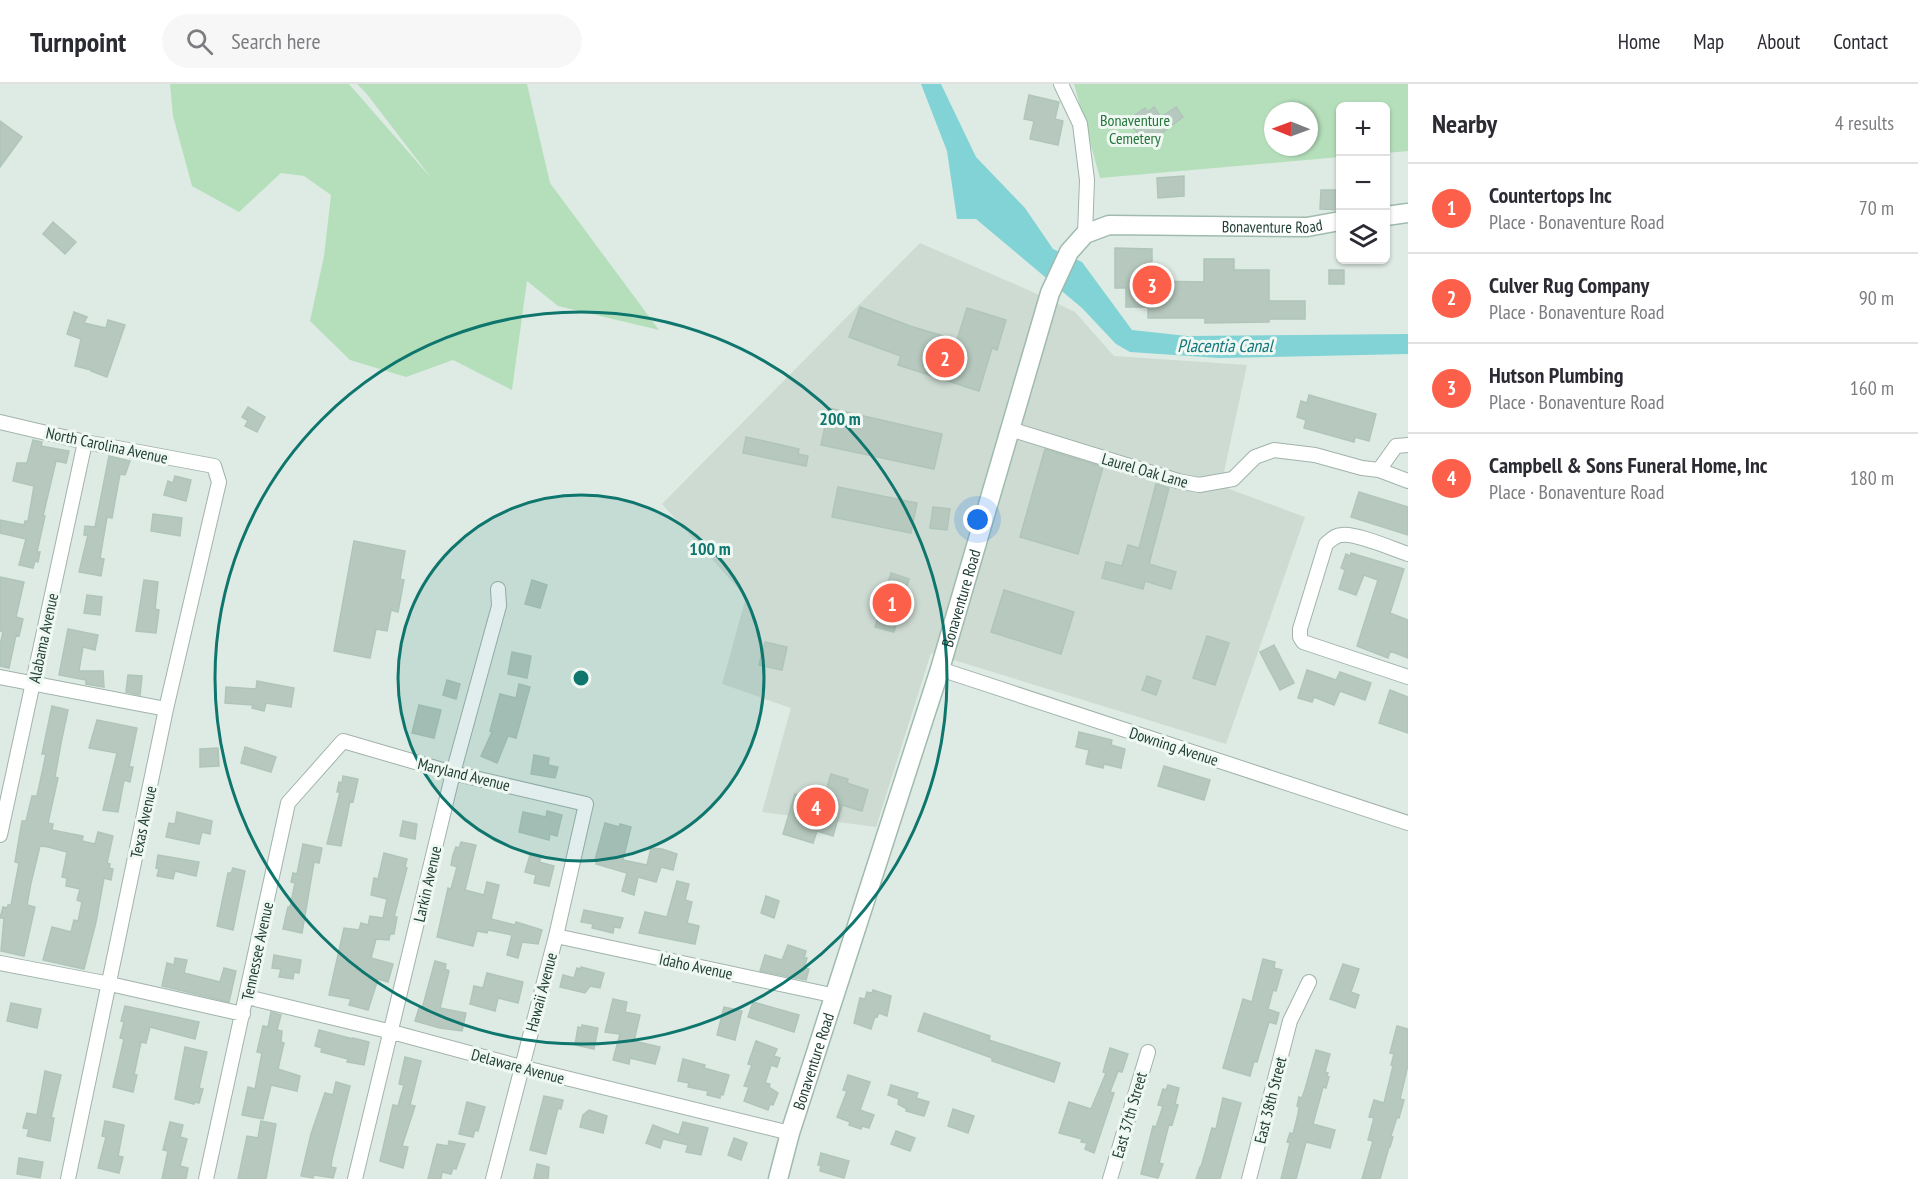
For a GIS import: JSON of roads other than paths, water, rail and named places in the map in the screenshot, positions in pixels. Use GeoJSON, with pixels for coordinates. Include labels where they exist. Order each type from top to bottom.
{"type":"FeatureCollection","features":[{"type":"Feature","properties":{"kind":"street"},"geometry":{"type":"LineString","coordinates":[[1061,84],[1080,124],[1087,180],[1085,234]]}},
{"type":"Feature","properties":{"kind":"street"},"geometry":{"type":"LineString","coordinates":[[1390,215],[1408,213]]}},
{"type":"Feature","properties":{"kind":"street","name":"Bonaventure Road"},"geometry":{"type":"LineString","coordinates":[[778,1179],[790,1132],[836,996],[940,669],[1050,293],[1069,252],[1085,234],[1109,225],[1307,227],[1336,222]]}},
{"type":"Feature","properties":{"kind":"street","name":"North Carolina Avenue"},"geometry":{"type":"LineString","coordinates":[[0,422],[85,442],[214,466]]}},
{"type":"Feature","properties":{"kind":"street","name":"Laurel Oak Lane"},"geometry":{"type":"LineString","coordinates":[[1010,429],[1178,482],[1199,485],[1233,479],[1255,456],[1274,450],[1315,455],[1362,468],[1379,470],[1408,481]]}},
{"type":"Feature","properties":{"kind":"street","name":"Alabama Avenue"},"geometry":{"type":"LineString","coordinates":[[0,835],[85,442]]}},
{"type":"Feature","properties":{"kind":"street"},"geometry":{"type":"LineString","coordinates":[[1379,470],[1396,446],[1408,445]]}},
{"type":"Feature","properties":{"kind":"street","name":"Texas Avenue"},"geometry":{"type":"LineString","coordinates":[[68,1179],[166,709],[219,482],[214,466]]}},
{"type":"Feature","properties":{"kind":"street"},"geometry":{"type":"LineString","coordinates":[[1408,554],[1354,536],[1343,534],[1333,538],[1326,544],[1300,629],[1303,642],[1408,677]]}},
{"type":"Feature","properties":{"kind":"street","name":"Larkin Avenue"},"geometry":{"type":"LineString","coordinates":[[355,1179],[453,773],[499,606],[498,589]]}},
{"type":"Feature","properties":{"kind":"street","name":"Downing Avenue"},"geometry":{"type":"LineString","coordinates":[[940,669],[1408,823]]}},
{"type":"Feature","properties":{"kind":"street"},"geometry":{"type":"LineString","coordinates":[[0,678],[166,709]]}},
{"type":"Feature","properties":{"kind":"street","name":"Maryland Avenue"},"geometry":{"type":"LineString","coordinates":[[343,741],[453,773],[586,804]]}},
{"type":"Feature","properties":{"kind":"street","name":"Tennessee Avenue"},"geometry":{"type":"LineString","coordinates":[[206,1179],[288,803],[343,741]]}},
{"type":"Feature","properties":{"kind":"street","name":"Hawaii Avenue"},"geometry":{"type":"LineString","coordinates":[[493,1179],[556,936],[586,804]]}},
{"type":"Feature","properties":{"kind":"street","name":"Idaho Avenue"},"geometry":{"type":"LineString","coordinates":[[556,936],[836,996]]}},
{"type":"Feature","properties":{"kind":"street"},"geometry":{"type":"LineString","coordinates":[[0,963],[110,984],[243,1014]]}},
{"type":"Feature","properties":{"kind":"street","name":"East 38th Street"},"geometry":{"type":"LineString","coordinates":[[1249,1179],[1290,1021],[1309,982]]}},
{"type":"Feature","properties":{"kind":"street","name":"Delaware Avenue"},"geometry":{"type":"LineString","coordinates":[[247,997],[392,1032],[521,1067],[790,1132]]}},
{"type":"Feature","properties":{"kind":"street","name":"East 37th Street"},"geometry":{"type":"LineString","coordinates":[[1110,1179],[1148,1052]]}},
{"type":"Feature","properties":{"kind":"water","name":"Placentia Canal"},"geometry":{"type":"Polygon","coordinates":[[[921,84],[941,84],[976,157],[1025,208],[1053,249],[1082,262],[1132,330],[1187,336],[1408,334],[1408,354],[1219,358],[1130,352],[1116,344],[1082,308],[976,219],[957,219],[947,151],[921,84]]]}},
{"type":"Feature","properties":{"kind":"place","name":"Hutson Plumbing"},"geometry":{"type":"Point","coordinates":[1152,285]}},
{"type":"Feature","properties":{"kind":"place","name":"Culver Rug Company"},"geometry":{"type":"Point","coordinates":[945,358]}},
{"type":"Feature","properties":{"kind":"place","name":"Countertops Inc"},"geometry":{"type":"Point","coordinates":[892,603]}},
{"type":"Feature","properties":{"kind":"place","name":"Campbell & Sons Funeral Home, Inc"},"geometry":{"type":"Point","coordinates":[816,807]}},
{"type":"Feature","properties":{"kind":"park label","name":"Bonaventure Cemetery"},"geometry":{"type":"Point","coordinates":[1135,129]}}]}
